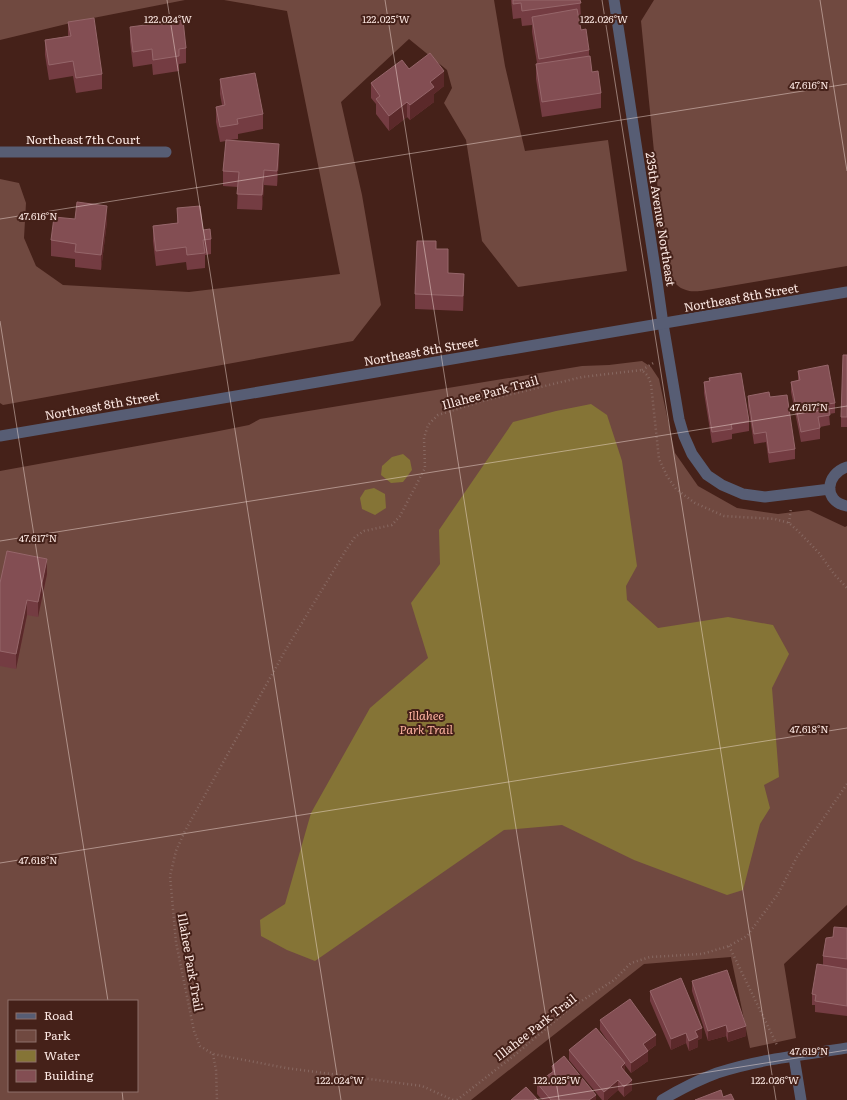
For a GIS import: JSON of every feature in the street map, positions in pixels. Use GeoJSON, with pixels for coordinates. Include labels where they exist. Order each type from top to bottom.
{"type":"FeatureCollection","features":[{"type":"Feature","properties":{"kind":"street","name":"235th Avenue Northeast"},"geometry":{"type":"LineString","coordinates":[[614,0],[658,281],[663,324],[679,419],[684,436],[692,454],[707,475],[722,485],[743,494],[765,497],[830,489]]}},
{"type":"Feature","properties":{"kind":"street","name":"Northeast 7th Court"},"geometry":{"type":"LineString","coordinates":[[0,152],[166,152]]}},
{"type":"Feature","properties":{"kind":"street","name":"Northeast 8th Street"},"geometry":{"type":"LineString","coordinates":[[0,436],[847,292]]}},
{"type":"Feature","properties":{"kind":"street"},"geometry":{"type":"LineString","coordinates":[[847,467],[839,469],[834,474],[830,482],[832,497],[838,503],[847,506]]}},
{"type":"Feature","properties":{"kind":"street"},"geometry":{"type":"LineString","coordinates":[[662,1100],[680,1090],[716,1074],[747,1065],[847,1048]]}},
{"type":"Feature","properties":{"kind":"street"},"geometry":{"type":"LineString","coordinates":[[789,1058],[801,1100]]}},
{"type":"Feature","properties":{"kind":"path","name":"Illahee Park Trail"},"geometry":{"type":"LineString","coordinates":[[453,1100],[422,1086],[286,1068],[213,1054],[200,1046],[194,1031],[176,942],[170,876],[176,851],[191,820],[285,651],[350,543],[355,537],[364,532],[392,526],[400,516],[425,468],[424,438],[428,425],[438,415],[483,401],[582,377],[642,370],[648,376],[651,384],[659,459],[667,476],[676,489],[695,503],[724,516],[775,519],[789,523],[819,553],[834,574],[847,588]]}},
{"type":"Feature","properties":{"kind":"path","name":"Illahee Park Trail"},"geometry":{"type":"LineString","coordinates":[[457,1100],[516,1054],[569,1009],[614,980],[631,963],[650,957],[702,954],[729,946],[746,936],[778,894],[797,857],[847,784]]}},
{"type":"Feature","properties":{"kind":"path"},"geometry":{"type":"LineString","coordinates":[[729,946],[789,1058]]}},
{"type":"Feature","properties":{"kind":"path"},"geometry":{"type":"LineString","coordinates":[[213,1054],[216,1070],[217,1100]]}},
{"type":"Feature","properties":{"kind":"green space"},"geometry":{"type":"Polygon","coordinates":[[[0,0],[185,0],[83,20],[0,40],[0,0]]]}},
{"type":"Feature","properties":{"kind":"green space"},"geometry":{"type":"Polygon","coordinates":[[[224,0],[494,0],[505,66],[525,151],[608,140],[627,271],[518,287],[482,241],[466,140],[444,103],[452,88],[447,70],[409,39],[341,102],[362,195],[381,305],[353,341],[3,405],[0,403],[0,179],[19,183],[26,203],[24,238],[36,266],[63,285],[189,292],[340,274],[287,11],[224,0]]]}},
{"type":"Feature","properties":{"kind":"green space"},"geometry":{"type":"Polygon","coordinates":[[[654,0],[847,0],[847,266],[701,291],[688,291],[680,287],[671,277],[668,270],[663,242],[641,21],[654,0]]]}},
{"type":"Feature","properties":{"kind":"green space","name":"Illahee Park Trail"},"geometry":{"type":"Polygon","coordinates":[[[642,361],[651,367],[659,379],[675,453],[698,486],[737,508],[778,514],[809,510],[845,527],[847,526],[847,905],[784,964],[796,1038],[750,1048],[731,957],[644,964],[471,1100],[0,1100],[0,471],[249,425],[260,419],[582,366],[609,365],[642,361]]]}},
{"type":"Feature","properties":{"kind":"water"},"geometry":{"type":"Polygon","coordinates":[[[591,404],[607,415],[622,461],[637,566],[626,586],[627,600],[658,628],[728,617],[773,625],[789,654],[772,688],[779,777],[764,785],[770,808],[760,824],[743,890],[727,895],[634,860],[562,825],[504,830],[315,961],[287,950],[261,936],[260,920],[285,904],[311,813],[370,708],[428,658],[411,603],[440,564],[439,530],[513,422],[591,404]]]}},
{"type":"Feature","properties":{"kind":"water"},"geometry":{"type":"Polygon","coordinates":[[[403,454],[410,460],[412,470],[403,482],[391,483],[381,475],[382,466],[392,457],[403,454]]]}},
{"type":"Feature","properties":{"kind":"water"},"geometry":{"type":"Polygon","coordinates":[[[374,488],[385,494],[386,508],[375,515],[362,509],[360,498],[365,490],[374,488]]]}},
{"type":"Feature","properties":{"kind":"building"},"geometry":{"type":"Polygon","coordinates":[[[513,0],[580,0],[581,3],[522,11],[521,3],[513,4],[513,0]]]}},
{"type":"Feature","properties":{"kind":"building"},"geometry":{"type":"Polygon","coordinates":[[[577,9],[581,30],[586,29],[589,50],[539,59],[532,17],[577,9]]]}},
{"type":"Feature","properties":{"kind":"building"},"geometry":{"type":"Polygon","coordinates":[[[94,18],[102,74],[76,78],[73,61],[49,65],[45,40],[71,36],[68,22],[94,18]]]}},
{"type":"Feature","properties":{"kind":"building"},"geometry":{"type":"Polygon","coordinates":[[[183,20],[186,48],[179,49],[179,56],[153,60],[152,49],[133,52],[130,27],[183,20]]]}},
{"type":"Feature","properties":{"kind":"building"},"geometry":{"type":"Polygon","coordinates":[[[430,53],[444,71],[430,82],[434,87],[410,105],[407,102],[389,116],[376,99],[380,96],[371,83],[402,60],[409,69],[430,53]]]}},
{"type":"Feature","properties":{"kind":"building"},"geometry":{"type":"Polygon","coordinates":[[[590,56],[592,72],[598,71],[601,93],[542,102],[536,64],[590,56]]]}},
{"type":"Feature","properties":{"kind":"building"},"geometry":{"type":"Polygon","coordinates":[[[255,73],[263,114],[237,119],[238,124],[220,127],[216,107],[225,105],[220,79],[255,73]]]}},
{"type":"Feature","properties":{"kind":"building"},"geometry":{"type":"Polygon","coordinates":[[[226,140],[279,144],[277,171],[264,170],[262,195],[237,194],[239,172],[223,171],[226,140]]]}},
{"type":"Feature","properties":{"kind":"building"},"geometry":{"type":"Polygon","coordinates":[[[77,202],[107,206],[101,255],[75,252],[76,244],[51,240],[54,217],[75,219],[77,202]]]}},
{"type":"Feature","properties":{"kind":"building"},"geometry":{"type":"Polygon","coordinates":[[[200,206],[203,230],[210,229],[211,239],[203,240],[205,253],[187,255],[186,247],[156,251],[153,226],[178,223],[177,208],[200,206]]]}},
{"type":"Feature","properties":{"kind":"building"},"geometry":{"type":"Polygon","coordinates":[[[417,241],[436,241],[436,249],[448,249],[448,273],[464,274],[463,296],[415,294],[417,241]]]}},
{"type":"Feature","properties":{"kind":"building"},"geometry":{"type":"Polygon","coordinates":[[[843,355],[847,355],[847,417],[841,417],[843,355]]]}},
{"type":"Feature","properties":{"kind":"building"},"geometry":{"type":"Polygon","coordinates":[[[828,365],[835,403],[828,404],[830,415],[818,417],[820,428],[801,432],[791,382],[800,380],[798,371],[828,365]]]}},
{"type":"Feature","properties":{"kind":"building"},"geometry":{"type":"Polygon","coordinates":[[[741,373],[749,421],[731,424],[732,429],[712,432],[704,382],[710,381],[709,378],[741,373]]]}},
{"type":"Feature","properties":{"kind":"building"},"geometry":{"type":"Polygon","coordinates":[[[769,392],[770,397],[787,395],[795,449],[769,453],[766,432],[754,434],[748,396],[769,392]]]}},
{"type":"Feature","properties":{"kind":"building"},"geometry":{"type":"Polygon","coordinates":[[[7,551],[47,559],[38,602],[27,600],[16,654],[0,651],[0,583],[7,551]]]}},
{"type":"Feature","properties":{"kind":"building"},"geometry":{"type":"Polygon","coordinates":[[[834,927],[847,928],[847,959],[823,956],[826,938],[833,937],[834,927]]]}},
{"type":"Feature","properties":{"kind":"building"},"geometry":{"type":"Polygon","coordinates":[[[817,964],[847,969],[847,1006],[815,1001],[816,995],[812,994],[817,964]]]}},
{"type":"Feature","properties":{"kind":"building"},"geometry":{"type":"Polygon","coordinates":[[[727,970],[746,1026],[728,1032],[726,1025],[708,1031],[692,981],[727,970]]]}},
{"type":"Feature","properties":{"kind":"building"},"geometry":{"type":"Polygon","coordinates":[[[681,978],[702,1028],[695,1031],[698,1037],[689,1041],[686,1033],[671,1039],[650,991],[681,978]]]}},
{"type":"Feature","properties":{"kind":"building"},"geometry":{"type":"Polygon","coordinates":[[[630,999],[656,1035],[643,1044],[648,1051],[631,1063],[600,1020],[630,999]]]}},
{"type":"Feature","properties":{"kind":"building"},"geometry":{"type":"Polygon","coordinates":[[[596,1028],[625,1063],[621,1067],[632,1080],[624,1087],[618,1080],[604,1092],[569,1050],[596,1028]]]}},
{"type":"Feature","properties":{"kind":"building"},"geometry":{"type":"Polygon","coordinates":[[[564,1056],[596,1095],[589,1100],[551,1100],[537,1083],[554,1071],[552,1066],[564,1056]]]}},
{"type":"Feature","properties":{"kind":"building"},"geometry":{"type":"Polygon","coordinates":[[[526,1087],[538,1100],[511,1100],[526,1087]]]}},
{"type":"Feature","properties":{"kind":"building"},"geometry":{"type":"Polygon","coordinates":[[[721,1090],[723,1097],[731,1094],[734,1100],[695,1100],[721,1090]]]}}]}
